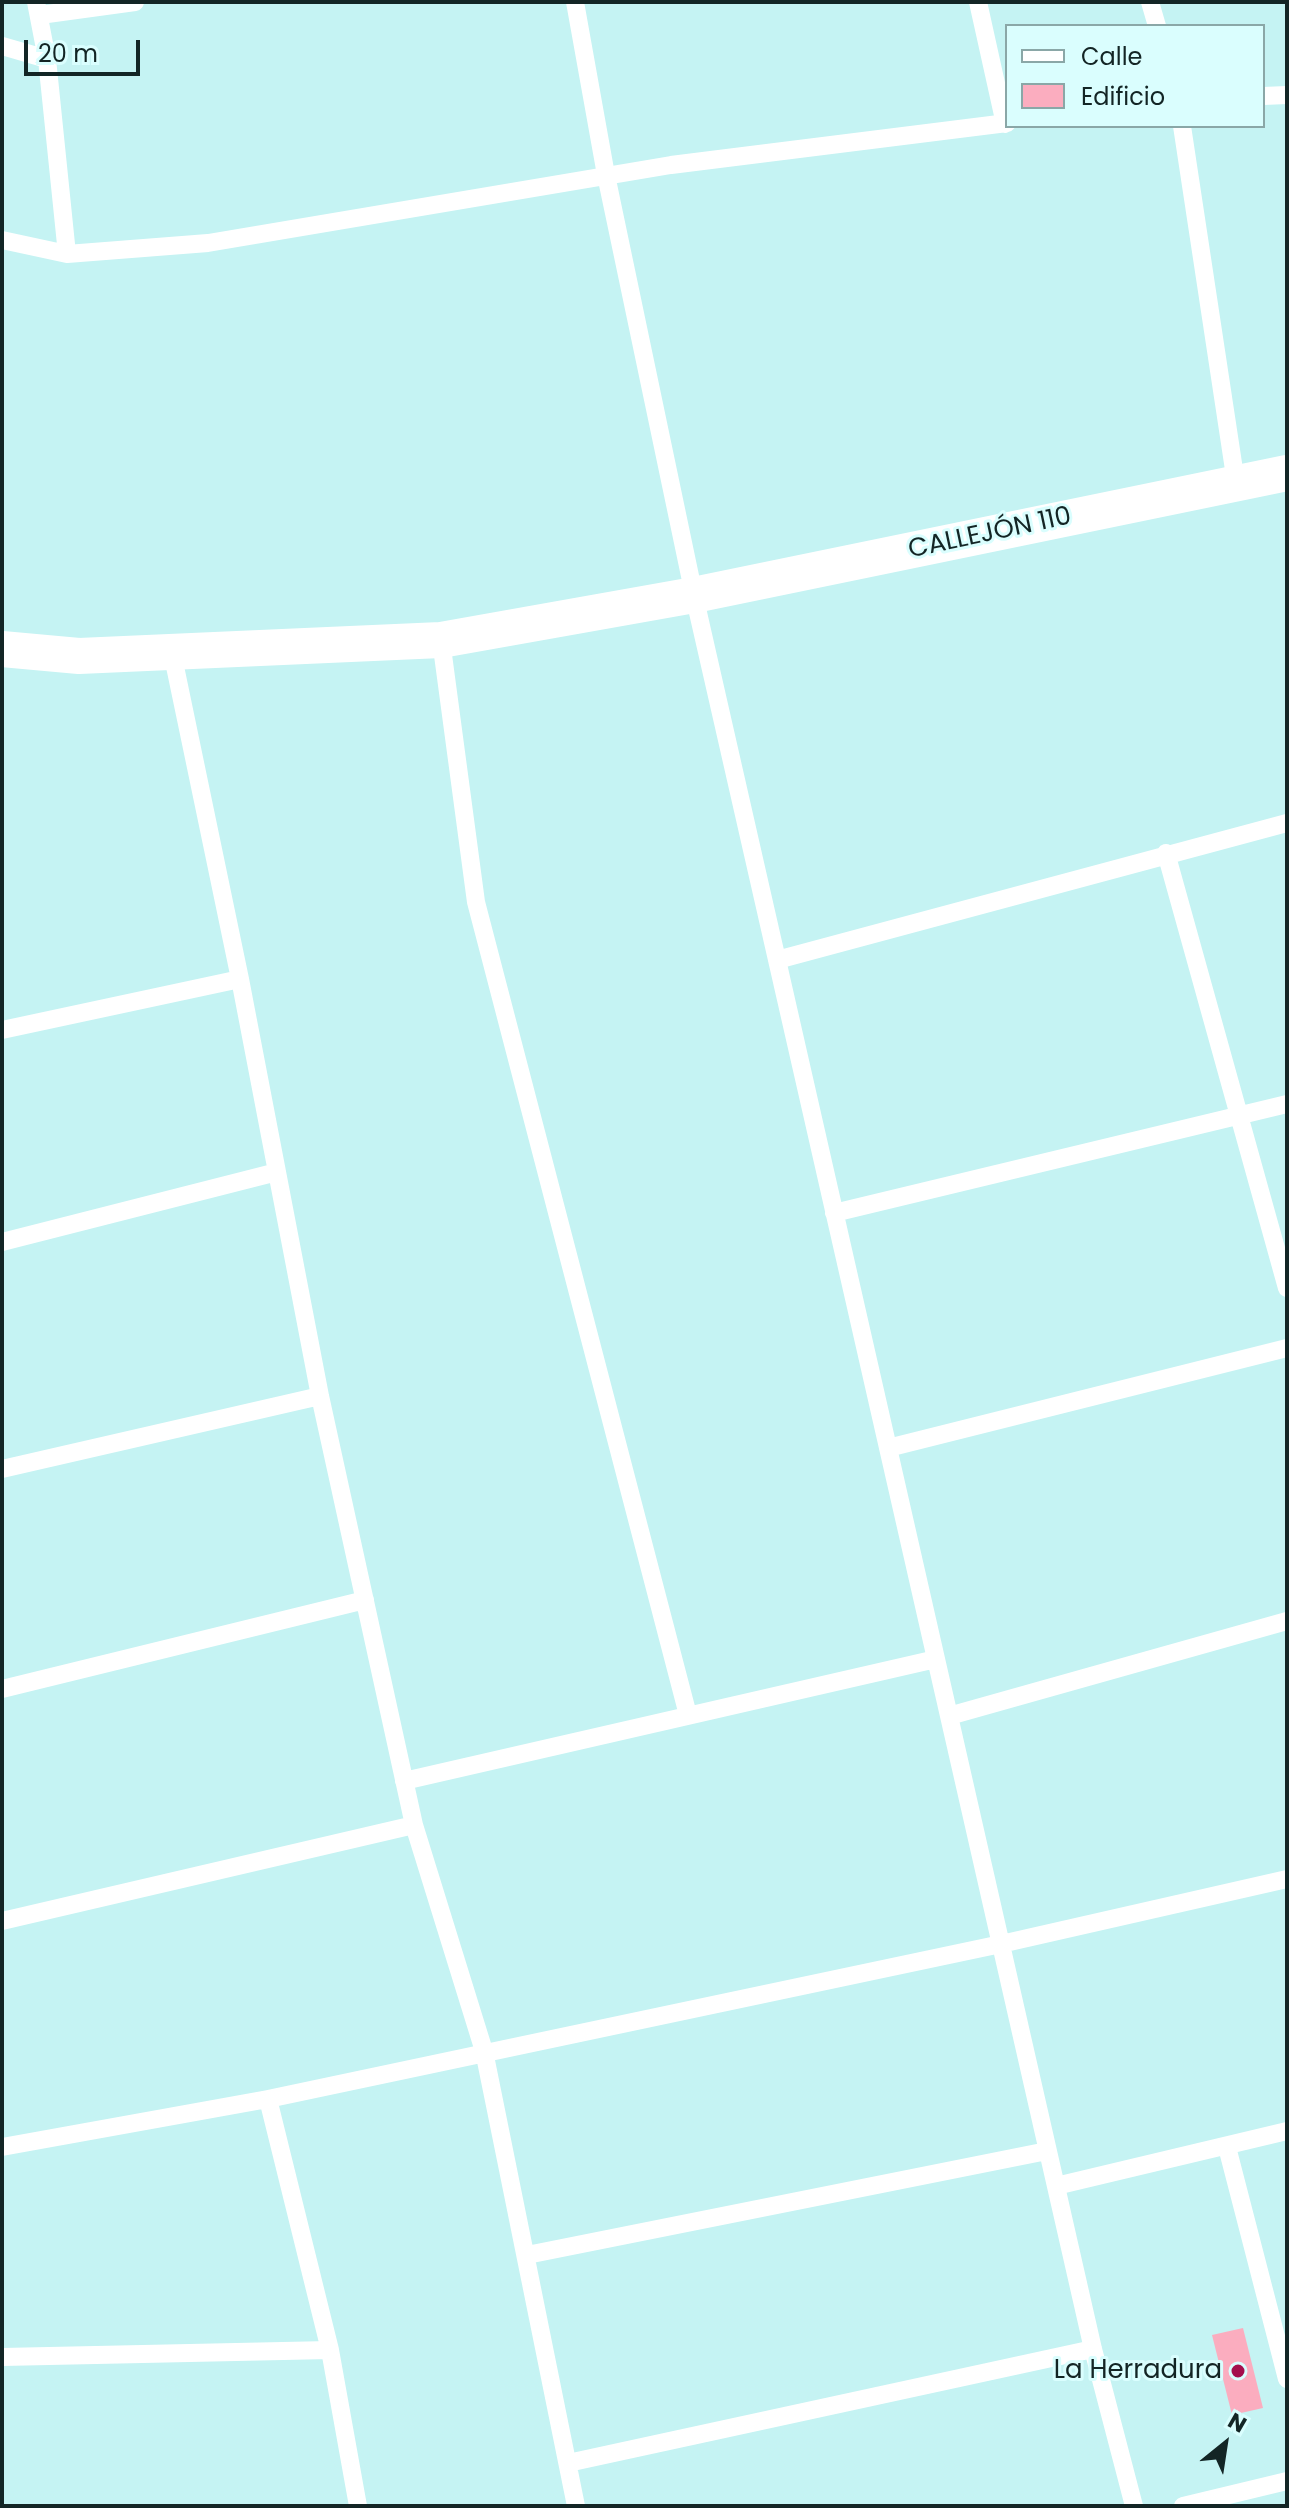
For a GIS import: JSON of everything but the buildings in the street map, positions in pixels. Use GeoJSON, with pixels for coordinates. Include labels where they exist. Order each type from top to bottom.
{"type":"FeatureCollection","features":[{"type":"Feature","properties":{"kind":"street","name":"CALLEJÓN 110"},"geometry":{"type":"LineString","coordinates":[[2,649],[79,656],[441,640],[694,595],[1287,473]]}},
{"type":"Feature","properties":{"kind":"lane"},"geometry":{"type":"LineString","coordinates":[[67,254],[47,59],[38,9],[135,2]]}},
{"type":"Feature","properties":{"kind":"lane"},"geometry":{"type":"LineString","coordinates":[[575,2],[606,175],[694,595],[1047,2151],[1093,2349],[1134,2506]]}},
{"type":"Feature","properties":{"kind":"lane"},"geometry":{"type":"LineString","coordinates":[[978,2],[1005,120]]}},
{"type":"Feature","properties":{"kind":"lane"},"geometry":{"type":"LineString","coordinates":[[1150,2],[1156,24]]}},
{"type":"Feature","properties":{"kind":"lane"},"geometry":{"type":"LineString","coordinates":[[2,46],[47,59]]}},
{"type":"Feature","properties":{"kind":"lane"},"geometry":{"type":"LineString","coordinates":[[1265,96],[1287,95]]}},
{"type":"Feature","properties":{"kind":"lane"},"geometry":{"type":"LineString","coordinates":[[2,240],[67,254],[208,243],[606,175],[1005,124]]}},
{"type":"Feature","properties":{"kind":"lane"},"geometry":{"type":"LineString","coordinates":[[1182,128],[1236,483]]}},
{"type":"Feature","properties":{"kind":"lane"},"geometry":{"type":"LineString","coordinates":[[441,640],[476,902],[688,1715]]}},
{"type":"Feature","properties":{"kind":"lane"},"geometry":{"type":"LineString","coordinates":[[172,652],[240,979],[320,1396],[414,1825],[484,2051],[576,2506]]}},
{"type":"Feature","properties":{"kind":"lane"},"geometry":{"type":"LineString","coordinates":[[777,960],[1166,853],[1287,823]]}},
{"type":"Feature","properties":{"kind":"lane"},"geometry":{"type":"LineString","coordinates":[[1166,853],[1287,1288]]}},
{"type":"Feature","properties":{"kind":"lane"},"geometry":{"type":"LineString","coordinates":[[2,1030],[240,979]]}},
{"type":"Feature","properties":{"kind":"lane"},"geometry":{"type":"LineString","coordinates":[[834,1213],[1287,1104]]}},
{"type":"Feature","properties":{"kind":"lane"},"geometry":{"type":"LineString","coordinates":[[2,1242],[277,1172]]}},
{"type":"Feature","properties":{"kind":"lane"},"geometry":{"type":"LineString","coordinates":[[888,1448],[1287,1348]]}},
{"type":"Feature","properties":{"kind":"lane"},"geometry":{"type":"LineString","coordinates":[[2,1469],[320,1396]]}},
{"type":"Feature","properties":{"kind":"lane"},"geometry":{"type":"LineString","coordinates":[[2,1689],[365,1600]]}},
{"type":"Feature","properties":{"kind":"lane"},"geometry":{"type":"LineString","coordinates":[[949,1716],[1287,1621]]}},
{"type":"Feature","properties":{"kind":"lane"},"geometry":{"type":"LineString","coordinates":[[404,1781],[936,1659]]}},
{"type":"Feature","properties":{"kind":"lane"},"geometry":{"type":"LineString","coordinates":[[2,1921],[414,1825]]}},
{"type":"Feature","properties":{"kind":"lane"},"geometry":{"type":"LineString","coordinates":[[2,2147],[268,2099],[1001,1944],[1287,1879]]}},
{"type":"Feature","properties":{"kind":"lane"},"geometry":{"type":"LineString","coordinates":[[268,2099],[330,2350],[358,2506]]}},
{"type":"Feature","properties":{"kind":"lane"},"geometry":{"type":"LineString","coordinates":[[1056,2186],[1287,2131]]}},
{"type":"Feature","properties":{"kind":"lane"},"geometry":{"type":"LineString","coordinates":[[1227,2147],[1287,2379]]}},
{"type":"Feature","properties":{"kind":"lane"},"geometry":{"type":"LineString","coordinates":[[527,2255],[1047,2151]]}},
{"type":"Feature","properties":{"kind":"lane"},"geometry":{"type":"LineString","coordinates":[[568,2463],[1093,2349]]}},
{"type":"Feature","properties":{"kind":"lane"},"geometry":{"type":"LineString","coordinates":[[2,2357],[330,2350]]}},
{"type":"Feature","properties":{"kind":"lane"},"geometry":{"type":"LineString","coordinates":[[1183,2506],[1287,2481]]}},
{"type":"Feature","properties":{"kind":"place","name":"La Herradura"},"geometry":{"type":"Point","coordinates":[1238,2371]}}]}
